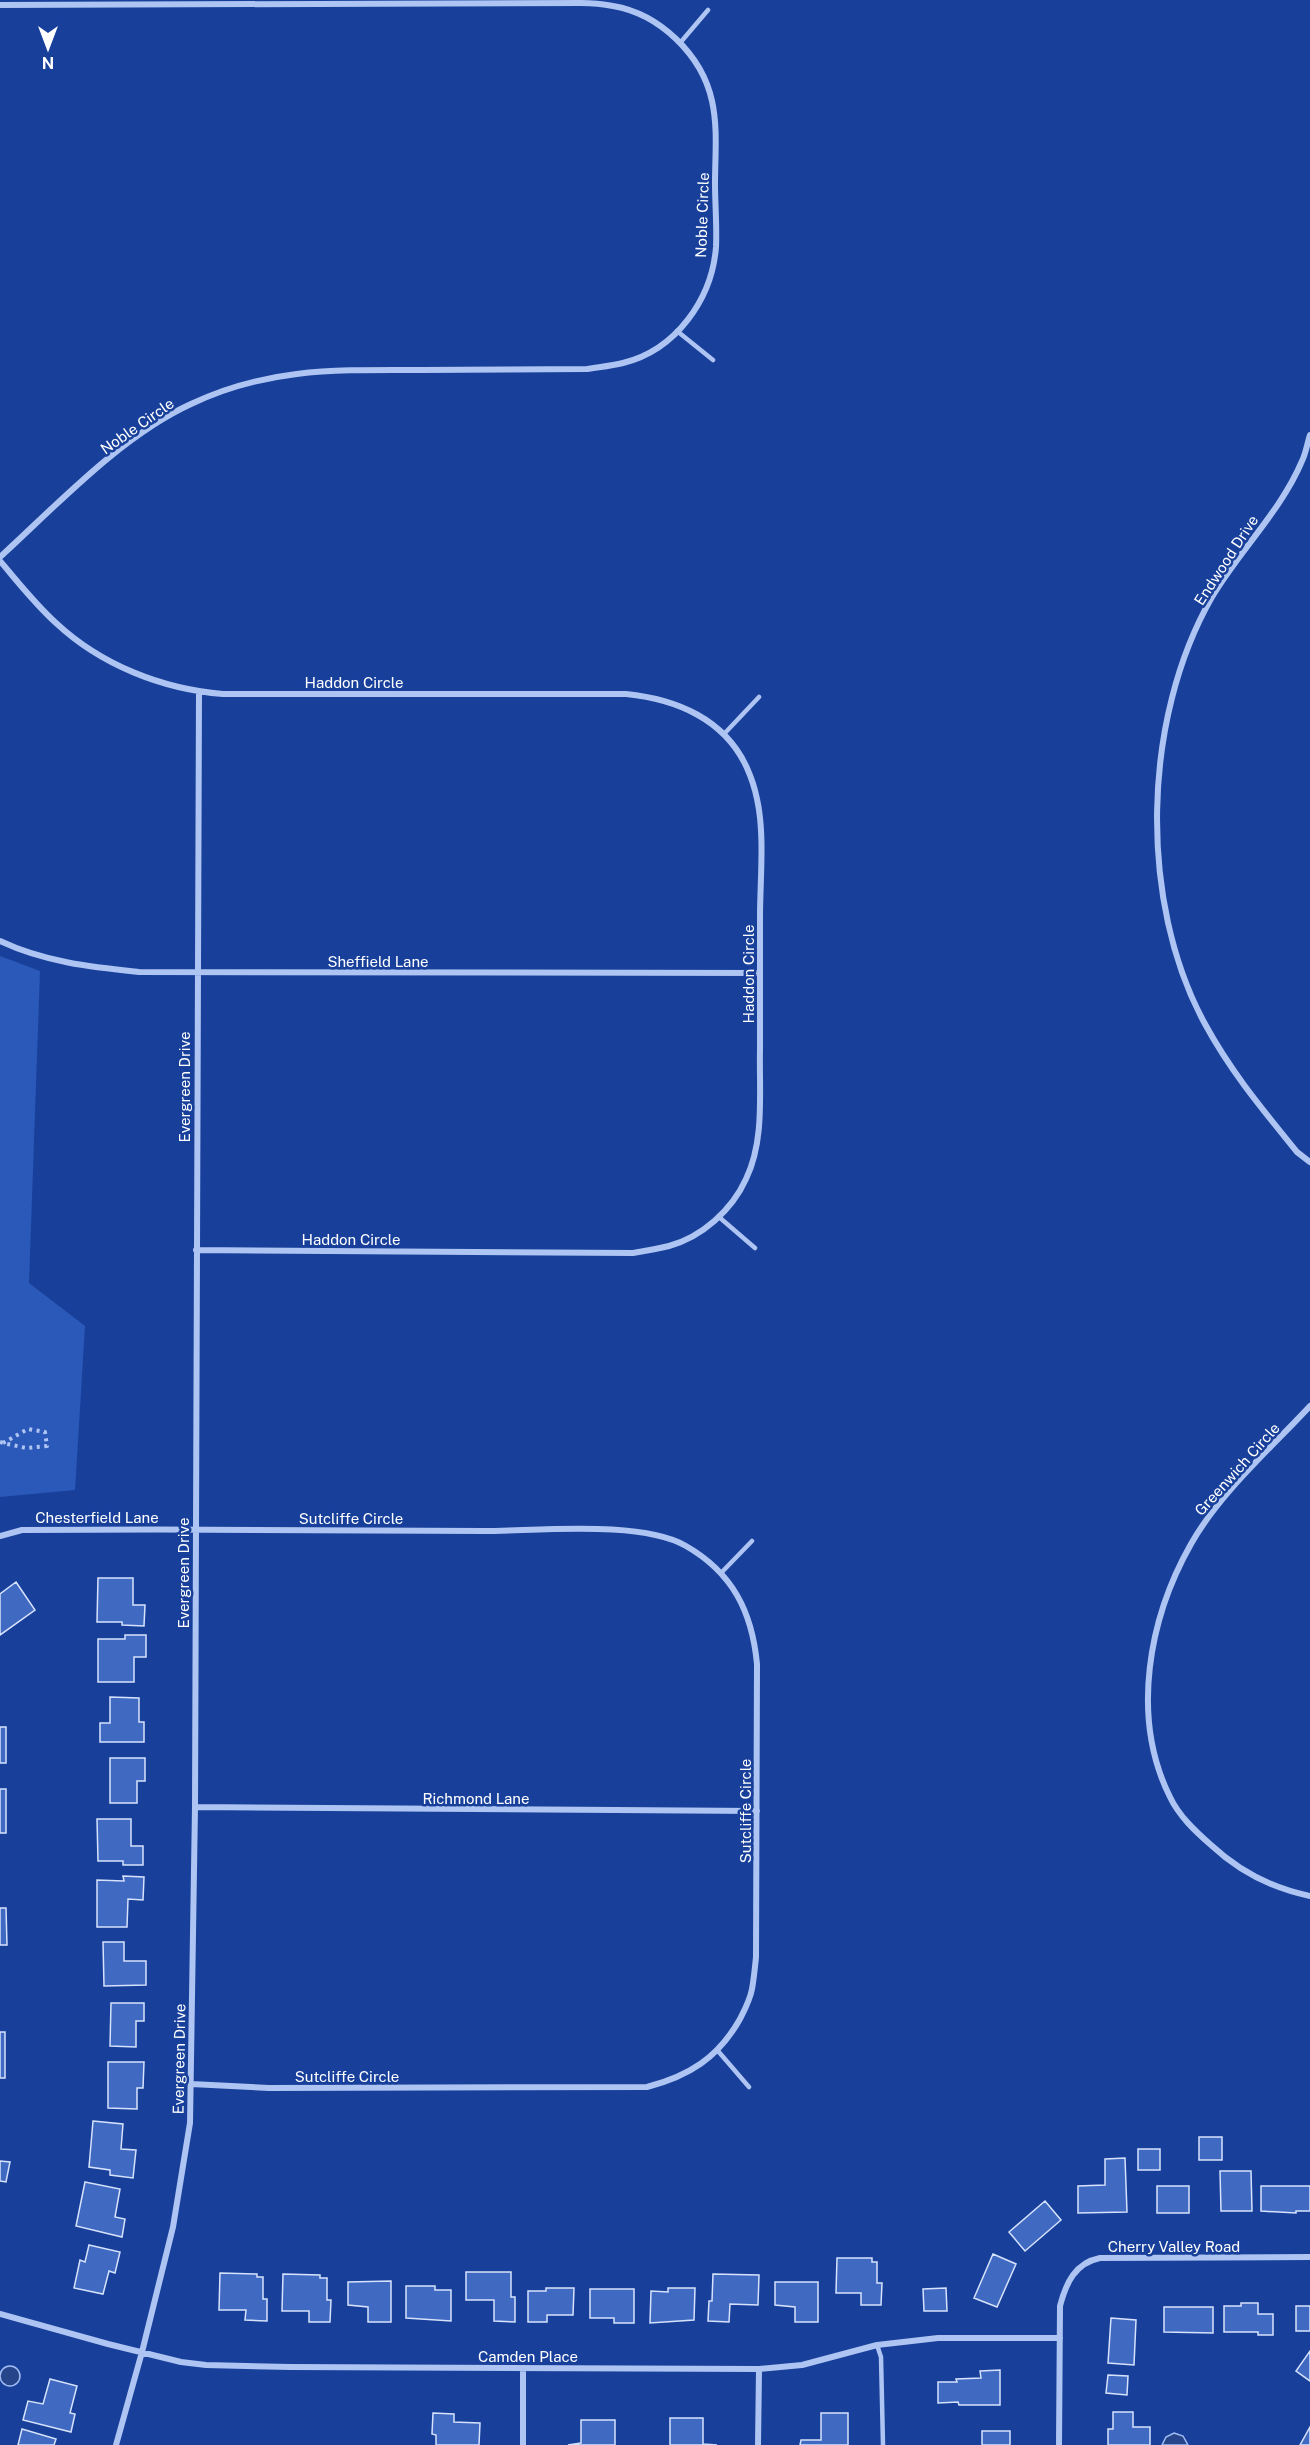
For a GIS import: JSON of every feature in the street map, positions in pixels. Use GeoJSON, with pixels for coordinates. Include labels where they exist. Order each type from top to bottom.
{"type":"FeatureCollection","features":[{"type":"Feature","properties":{"kind":"street","name":"Noble Circle"},"geometry":{"type":"LineString","coordinates":[[0,5],[581,3],[614,6],[628,10],[656,23],[680,43],[699,67],[712,100],[715,125],[716,247],[712,273],[704,296],[694,312],[662,345],[638,358],[587,369],[320,370],[247,382],[190,404],[118,450],[0,559]]}},
{"type":"Feature","properties":{"kind":"street","name":"Endwood Drive"},"geometry":{"type":"LineString","coordinates":[[1310,435],[1297,470],[1282,497],[1212,598],[1186,656],[1169,706],[1157,795],[1158,850],[1164,901],[1178,960],[1204,1022],[1233,1073],[1297,1152],[1310,1162]]}},
{"type":"Feature","properties":{"kind":"street","name":"Haddon Circle"},"geometry":{"type":"LineString","coordinates":[[0,559],[57,624],[96,653],[144,677],[199,692],[223,694],[626,694],[654,696],[680,704],[706,718],[724,734],[747,768],[757,798],[760,825],[760,973],[759,1105],[756,1151],[746,1179],[735,1198],[701,1231],[679,1243],[633,1253],[196,1251]]}},
{"type":"Feature","properties":{"kind":"street","name":"Evergreen Drive"},"geometry":{"type":"LineString","coordinates":[[116,2445],[173,2227],[190,2123],[195,1807],[199,692]]}},
{"type":"Feature","properties":{"kind":"street","name":"Sheffield Lane"},"geometry":{"type":"LineString","coordinates":[[0,941],[36,955],[87,967],[139,972],[760,973]]}},
{"type":"Feature","properties":{"kind":"street","name":"Greenwich Circle"},"geometry":{"type":"LineString","coordinates":[[1310,1406],[1210,1515],[1191,1544],[1173,1581],[1158,1623],[1150,1659],[1148,1701],[1150,1733],[1160,1771],[1170,1798],[1191,1826],[1224,1857],[1251,1877],[1284,1891],[1310,1896]]}},
{"type":"Feature","properties":{"kind":"street","name":"Chesterfield Lane"},"geometry":{"type":"LineString","coordinates":[[0,1536],[22,1530],[195,1528]]}},
{"type":"Feature","properties":{"kind":"street","name":"Sutcliffe Circle"},"geometry":{"type":"LineString","coordinates":[[191,2084],[280,2088],[638,2088],[668,2082],[683,2075],[718,2051],[728,2040],[747,2006],[752,1990],[756,1957],[757,1664],[754,1640],[742,1602],[721,1573],[686,1546],[664,1536],[643,1532],[594,1530],[195,1528]]}},
{"type":"Feature","properties":{"kind":"street","name":"Richmond Lane"},"geometry":{"type":"LineString","coordinates":[[195,1807],[757,1811]]}},
{"type":"Feature","properties":{"kind":"street","name":"Cherry Valley Road"},"geometry":{"type":"LineString","coordinates":[[1059,2445],[1060,2306],[1064,2290],[1072,2275],[1087,2261],[1100,2258],[1310,2257]]}},
{"type":"Feature","properties":{"kind":"street","name":"Camden Place"},"geometry":{"type":"LineString","coordinates":[[0,2314],[181,2362],[206,2365],[759,2369],[802,2365],[878,2345],[938,2338],[1060,2338]]}},
{"type":"Feature","properties":{"kind":"street"},"geometry":{"type":"LineString","coordinates":[[523,2368],[523,2445]]}},
{"type":"Feature","properties":{"kind":"street"},"geometry":{"type":"LineString","coordinates":[[758,2445],[759,2369]]}},
{"type":"Feature","properties":{"kind":"lane"},"geometry":{"type":"LineString","coordinates":[[680,43],[708,10]]}},
{"type":"Feature","properties":{"kind":"lane"},"geometry":{"type":"LineString","coordinates":[[677,331],[713,360]]}},
{"type":"Feature","properties":{"kind":"lane"},"geometry":{"type":"LineString","coordinates":[[724,734],[759,697]]}},
{"type":"Feature","properties":{"kind":"lane"},"geometry":{"type":"LineString","coordinates":[[718,1217],[755,1248]]}},
{"type":"Feature","properties":{"kind":"lane"},"geometry":{"type":"LineString","coordinates":[[721,1573],[752,1541]]}},
{"type":"Feature","properties":{"kind":"lane"},"geometry":{"type":"LineString","coordinates":[[718,2051],[749,2087]]}},
{"type":"Feature","properties":{"kind":"lane"},"geometry":{"type":"LineString","coordinates":[[878,2345],[884,2445]]}},
{"type":"Feature","properties":{"kind":"path"},"geometry":{"type":"LineString","coordinates":[[28,1429],[45,1432],[47,1446],[26,1448],[2,1442],[28,1429]]}},
{"type":"Feature","properties":{"kind":"shaded area"},"geometry":{"type":"Polygon","coordinates":[[[0,956],[40,971],[29,1283],[85,1326],[75,1490],[0,1497],[0,956]]]}},
{"type":"Feature","properties":{"kind":"shaded area"},"geometry":{"type":"Polygon","coordinates":[[[6,2366],[14,2366],[20,2372],[20,2380],[14,2386],[6,2386],[0,2380],[0,2372],[6,2366]]]}},
{"type":"Feature","properties":{"kind":"shaded area"},"geometry":{"type":"Polygon","coordinates":[[[1174,2433],[1183,2436],[1188,2445],[1162,2445],[1166,2437],[1174,2433]]]}},
{"type":"Feature","properties":{"kind":"building"},"geometry":{"type":"Polygon","coordinates":[[[98,1578],[133,1578],[133,1605],[145,1605],[144,1626],[122,1625],[122,1622],[97,1622],[98,1578]]]}},
{"type":"Feature","properties":{"kind":"building"},"geometry":{"type":"Polygon","coordinates":[[[16,1582],[35,1610],[0,1635],[0,1594],[16,1582]]]}},
{"type":"Feature","properties":{"kind":"building"},"geometry":{"type":"Polygon","coordinates":[[[125,1635],[146,1635],[146,1657],[134,1657],[134,1682],[98,1682],[98,1639],[125,1639],[125,1635]]]}},
{"type":"Feature","properties":{"kind":"building"},"geometry":{"type":"Polygon","coordinates":[[[110,1697],[139,1698],[139,1722],[144,1722],[144,1742],[100,1742],[100,1723],[110,1723],[110,1697]]]}},
{"type":"Feature","properties":{"kind":"building"},"geometry":{"type":"Polygon","coordinates":[[[0,1727],[6,1727],[6,1763],[0,1763],[0,1727]]]}},
{"type":"Feature","properties":{"kind":"building"},"geometry":{"type":"Polygon","coordinates":[[[110,1758],[145,1758],[145,1781],[137,1781],[137,1803],[110,1803],[110,1758]]]}},
{"type":"Feature","properties":{"kind":"building"},"geometry":{"type":"Polygon","coordinates":[[[0,1789],[6,1789],[6,1833],[0,1833],[0,1789]]]}},
{"type":"Feature","properties":{"kind":"building"},"geometry":{"type":"Polygon","coordinates":[[[97,1819],[131,1819],[131,1846],[143,1846],[143,1865],[123,1865],[123,1861],[98,1861],[97,1819]]]}},
{"type":"Feature","properties":{"kind":"building"},"geometry":{"type":"Polygon","coordinates":[[[123,1876],[144,1877],[143,1900],[128,1899],[127,1927],[97,1927],[97,1880],[124,1881],[123,1876]]]}},
{"type":"Feature","properties":{"kind":"building"},"geometry":{"type":"Polygon","coordinates":[[[0,1908],[6,1908],[7,1945],[0,1945],[0,1908]]]}},
{"type":"Feature","properties":{"kind":"building"},"geometry":{"type":"Polygon","coordinates":[[[103,1942],[124,1942],[124,1961],[146,1961],[146,1985],[104,1986],[103,1942]]]}},
{"type":"Feature","properties":{"kind":"building"},"geometry":{"type":"Polygon","coordinates":[[[111,2003],[144,2003],[144,2021],[136,2021],[136,2047],[110,2046],[111,2003]]]}},
{"type":"Feature","properties":{"kind":"building"},"geometry":{"type":"Polygon","coordinates":[[[0,2032],[5,2032],[5,2078],[0,2078],[0,2032]]]}},
{"type":"Feature","properties":{"kind":"building"},"geometry":{"type":"Polygon","coordinates":[[[108,2062],[144,2062],[143,2088],[137,2088],[137,2109],[108,2108],[108,2062]]]}},
{"type":"Feature","properties":{"kind":"building"},"geometry":{"type":"Polygon","coordinates":[[[93,2121],[123,2124],[121,2149],[136,2150],[133,2178],[110,2175],[110,2170],[89,2167],[93,2121]]]}},
{"type":"Feature","properties":{"kind":"building"},"geometry":{"type":"Polygon","coordinates":[[[1199,2137],[1222,2137],[1222,2160],[1199,2160],[1199,2137]]]}},
{"type":"Feature","properties":{"kind":"building"},"geometry":{"type":"Polygon","coordinates":[[[1138,2149],[1160,2149],[1160,2170],[1138,2170],[1138,2149]]]}},
{"type":"Feature","properties":{"kind":"building"},"geometry":{"type":"Polygon","coordinates":[[[1125,2158],[1127,2212],[1078,2213],[1078,2186],[1105,2185],[1105,2159],[1125,2158]]]}},
{"type":"Feature","properties":{"kind":"building"},"geometry":{"type":"Polygon","coordinates":[[[0,2161],[10,2162],[6,2182],[0,2181],[0,2161]]]}},
{"type":"Feature","properties":{"kind":"building"},"geometry":{"type":"Polygon","coordinates":[[[1220,2171],[1251,2171],[1252,2211],[1221,2211],[1220,2171]]]}},
{"type":"Feature","properties":{"kind":"building"},"geometry":{"type":"Polygon","coordinates":[[[85,2182],[120,2189],[115,2217],[125,2219],[122,2237],[76,2226],[85,2182]]]}},
{"type":"Feature","properties":{"kind":"building"},"geometry":{"type":"Polygon","coordinates":[[[1157,2186],[1189,2186],[1189,2213],[1157,2213],[1157,2186]]]}},
{"type":"Feature","properties":{"kind":"building"},"geometry":{"type":"Polygon","coordinates":[[[1261,2186],[1310,2186],[1310,2211],[1296,2211],[1296,2213],[1261,2211],[1261,2186]]]}},
{"type":"Feature","properties":{"kind":"building"},"geometry":{"type":"Polygon","coordinates":[[[1045,2201],[1061,2220],[1025,2251],[1009,2232],[1045,2201]]]}},
{"type":"Feature","properties":{"kind":"building"},"geometry":{"type":"Polygon","coordinates":[[[89,2245],[120,2252],[115,2273],[109,2271],[103,2294],[74,2288],[80,2260],[85,2262],[89,2245]]]}},
{"type":"Feature","properties":{"kind":"building"},"geometry":{"type":"Polygon","coordinates":[[[993,2254],[1016,2264],[997,2307],[974,2298],[993,2254]]]}},
{"type":"Feature","properties":{"kind":"building"},"geometry":{"type":"Polygon","coordinates":[[[837,2258],[872,2258],[872,2262],[877,2262],[877,2283],[882,2283],[881,2305],[861,2305],[861,2293],[836,2293],[837,2258]]]}},
{"type":"Feature","properties":{"kind":"building"},"geometry":{"type":"Polygon","coordinates":[[[466,2272],[511,2272],[511,2297],[515,2297],[515,2322],[494,2321],[494,2300],[466,2300],[466,2272]]]}},
{"type":"Feature","properties":{"kind":"building"},"geometry":{"type":"Polygon","coordinates":[[[220,2273],[257,2274],[257,2277],[263,2277],[263,2299],[267,2299],[267,2321],[245,2320],[246,2310],[219,2310],[220,2273]]]}},
{"type":"Feature","properties":{"kind":"building"},"geometry":{"type":"Polygon","coordinates":[[[283,2274],[320,2275],[320,2278],[327,2278],[327,2300],[331,2300],[330,2322],[309,2322],[309,2311],[282,2311],[283,2274]]]}},
{"type":"Feature","properties":{"kind":"building"},"geometry":{"type":"Polygon","coordinates":[[[713,2274],[759,2275],[758,2305],[730,2304],[729,2322],[708,2321],[709,2301],[712,2301],[713,2274]]]}},
{"type":"Feature","properties":{"kind":"building"},"geometry":{"type":"Polygon","coordinates":[[[391,2281],[391,2322],[368,2322],[368,2307],[348,2305],[348,2282],[391,2281]]]}},
{"type":"Feature","properties":{"kind":"building"},"geometry":{"type":"Polygon","coordinates":[[[775,2282],[818,2282],[818,2322],[795,2322],[795,2307],[775,2305],[775,2282]]]}},
{"type":"Feature","properties":{"kind":"building"},"geometry":{"type":"Polygon","coordinates":[[[406,2286],[435,2286],[435,2290],[451,2290],[451,2321],[406,2318],[406,2286]]]}},
{"type":"Feature","properties":{"kind":"building"},"geometry":{"type":"Polygon","coordinates":[[[546,2288],[574,2288],[573,2315],[547,2315],[547,2322],[528,2322],[528,2291],[546,2291],[546,2288]]]}},
{"type":"Feature","properties":{"kind":"building"},"geometry":{"type":"Polygon","coordinates":[[[668,2288],[695,2288],[694,2320],[650,2323],[651,2291],[668,2292],[668,2288]]]}},
{"type":"Feature","properties":{"kind":"building"},"geometry":{"type":"Polygon","coordinates":[[[946,2288],[947,2311],[924,2311],[923,2289],[946,2288]]]}},
{"type":"Feature","properties":{"kind":"building"},"geometry":{"type":"Polygon","coordinates":[[[590,2289],[634,2289],[634,2323],[614,2323],[614,2318],[590,2318],[590,2289]]]}},
{"type":"Feature","properties":{"kind":"building"},"geometry":{"type":"Polygon","coordinates":[[[1241,2303],[1258,2303],[1258,2314],[1273,2314],[1273,2335],[1258,2335],[1258,2332],[1224,2332],[1224,2306],[1241,2306],[1241,2303]]]}},
{"type":"Feature","properties":{"kind":"building"},"geometry":{"type":"Polygon","coordinates":[[[1296,2306],[1310,2306],[1310,2331],[1296,2331],[1296,2306]]]}},
{"type":"Feature","properties":{"kind":"building"},"geometry":{"type":"Polygon","coordinates":[[[1164,2307],[1213,2307],[1213,2333],[1164,2332],[1164,2307]]]}},
{"type":"Feature","properties":{"kind":"building"},"geometry":{"type":"Polygon","coordinates":[[[1111,2318],[1136,2320],[1134,2365],[1108,2363],[1111,2318]]]}},
{"type":"Feature","properties":{"kind":"building"},"geometry":{"type":"Polygon","coordinates":[[[1310,2351],[1310,2381],[1296,2371],[1310,2351]]]}},
{"type":"Feature","properties":{"kind":"building"},"geometry":{"type":"Polygon","coordinates":[[[1000,2370],[1000,2405],[938,2403],[938,2382],[981,2378],[980,2371],[1000,2370]]]}},
{"type":"Feature","properties":{"kind":"building"},"geometry":{"type":"Polygon","coordinates":[[[1108,2375],[1128,2376],[1127,2395],[1106,2393],[1108,2375]]]}},
{"type":"Feature","properties":{"kind":"building"},"geometry":{"type":"Polygon","coordinates":[[[50,2379],[77,2386],[70,2413],[75,2414],[71,2432],[23,2420],[28,2401],[43,2404],[50,2379]]]}},
{"type":"Feature","properties":{"kind":"building"},"geometry":{"type":"Polygon","coordinates":[[[1113,2412],[1133,2412],[1133,2427],[1150,2427],[1150,2445],[1108,2445],[1108,2429],[1113,2429],[1113,2412]]]}},
{"type":"Feature","properties":{"kind":"building"},"geometry":{"type":"Polygon","coordinates":[[[433,2413],[454,2414],[454,2422],[480,2423],[479,2445],[436,2445],[436,2435],[432,2434],[433,2413]]]}},
{"type":"Feature","properties":{"kind":"building"},"geometry":{"type":"Polygon","coordinates":[[[821,2413],[848,2413],[848,2445],[800,2445],[801,2440],[821,2440],[821,2413]]]}},
{"type":"Feature","properties":{"kind":"building"},"geometry":{"type":"Polygon","coordinates":[[[670,2418],[703,2418],[703,2444],[717,2445],[670,2445],[670,2418]]]}},
{"type":"Feature","properties":{"kind":"building"},"geometry":{"type":"Polygon","coordinates":[[[581,2420],[615,2420],[615,2445],[568,2445],[581,2443],[581,2420]]]}},
{"type":"Feature","properties":{"kind":"building"},"geometry":{"type":"Polygon","coordinates":[[[1310,2427],[1310,2445],[1300,2445],[1310,2427]]]}},
{"type":"Feature","properties":{"kind":"building"},"geometry":{"type":"Polygon","coordinates":[[[22,2429],[56,2439],[54,2445],[18,2445],[22,2429]]]}},
{"type":"Feature","properties":{"kind":"building"},"geometry":{"type":"Polygon","coordinates":[[[982,2431],[1010,2431],[1010,2445],[982,2445],[982,2431]]]}}]}
